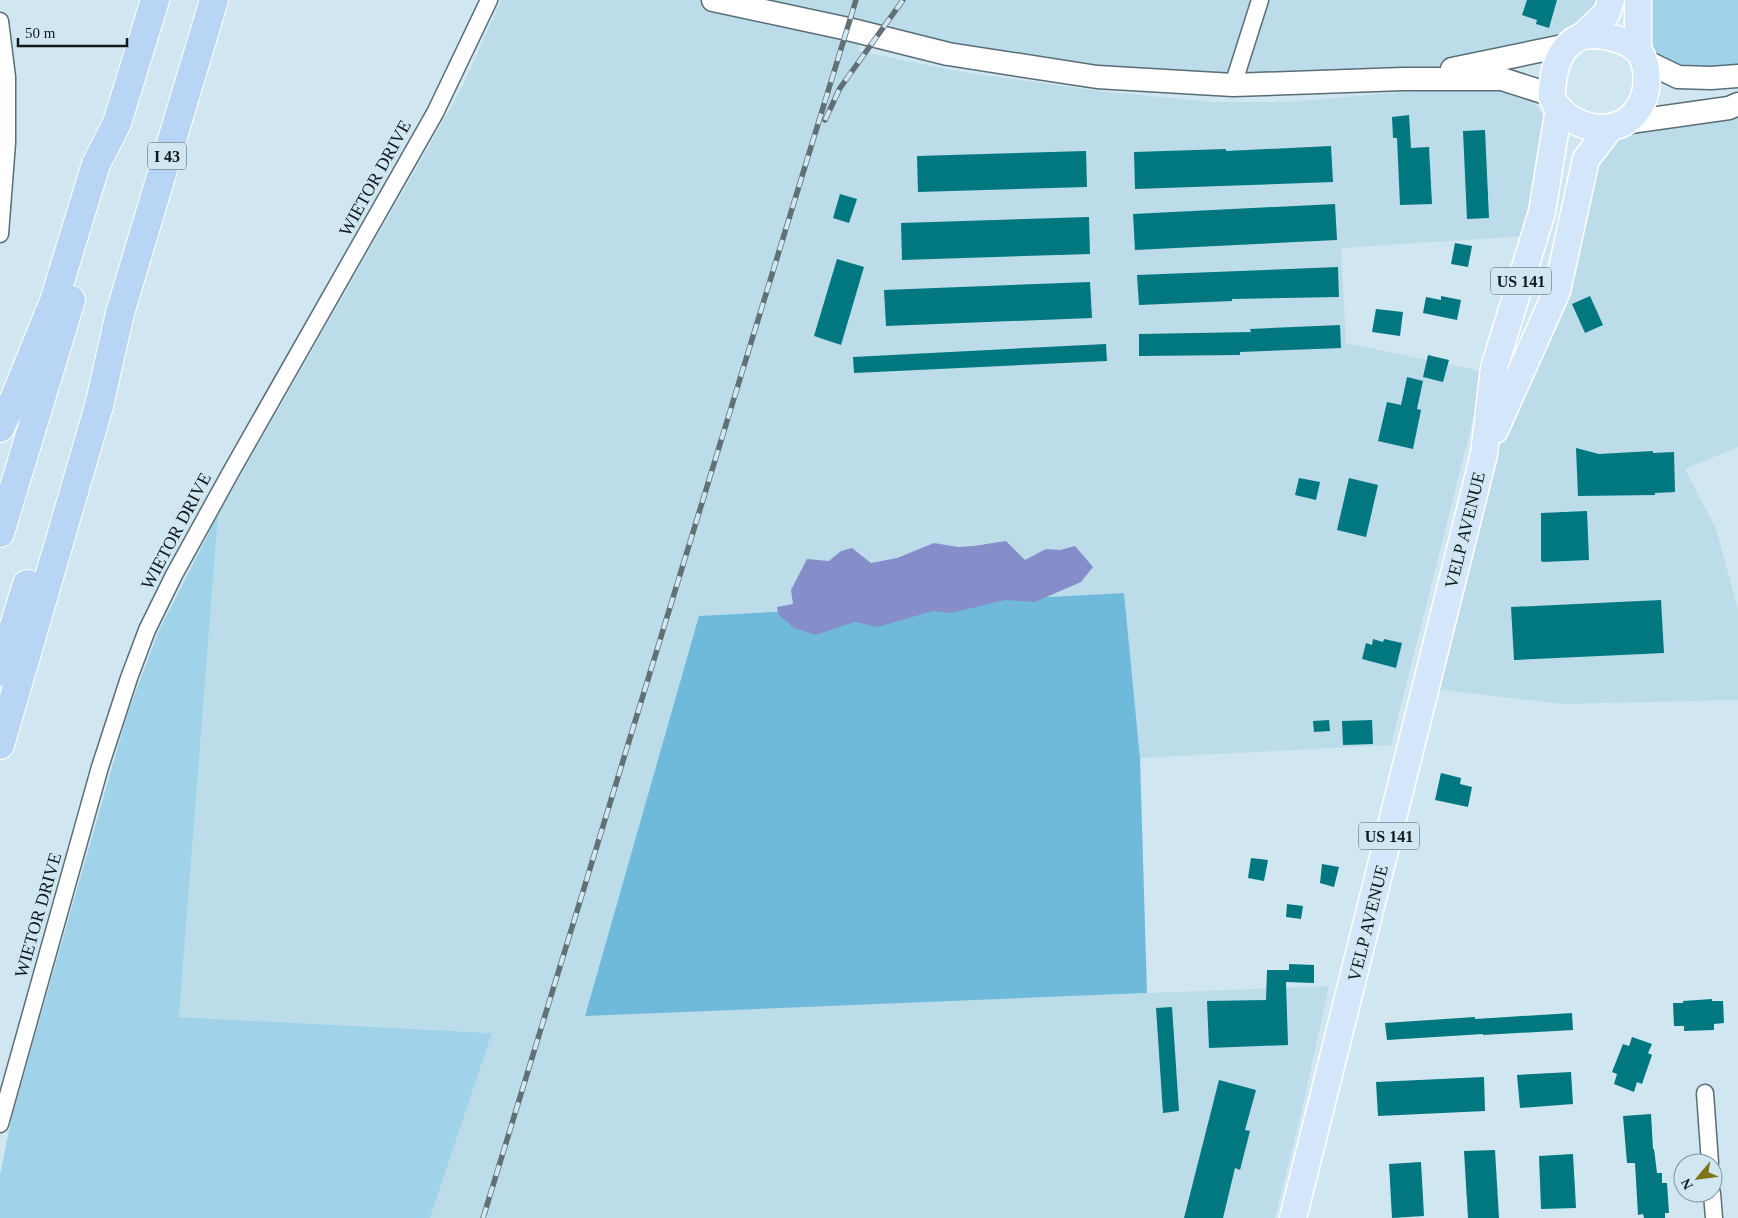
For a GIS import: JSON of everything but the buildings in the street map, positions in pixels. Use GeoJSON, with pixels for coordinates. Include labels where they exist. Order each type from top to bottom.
{"type":"FeatureCollection","features":[{"type":"Feature","properties":{"kind":"highway"},"geometry":{"type":"LineString","coordinates":[[0,428],[54,301],[96,164],[117,123],[155,0]]}},
{"type":"Feature","properties":{"kind":"highway","name":"I 43"},"geometry":{"type":"LineString","coordinates":[[120,313],[214,0]]}},
{"type":"Feature","properties":{"kind":"highway"},"geometry":{"type":"LineString","coordinates":[[0,533],[111,173],[117,123]]}},
{"type":"Feature","properties":{"kind":"highway"},"geometry":{"type":"LineString","coordinates":[[0,672],[85,399],[120,313]]}},
{"type":"Feature","properties":{"kind":"highway"},"geometry":{"type":"LineString","coordinates":[[0,746],[99,406],[120,313]]}},
{"type":"Feature","properties":{"kind":"main road"},"geometry":{"type":"LineString","coordinates":[[1611,0],[1607,13],[1560,56],[1554,70],[1555,101],[1579,123],[1595,128],[1617,125],[1636,112],[1645,98],[1647,80],[1641,55],[1638,0]]}},
{"type":"Feature","properties":{"kind":"main road"},"geometry":{"type":"LineString","coordinates":[[1576,41],[1598,35],[1613,38],[1641,55]]}},
{"type":"Feature","properties":{"kind":"main road","name":"VELP AVENUE"},"geometry":{"type":"LineString","coordinates":[[1293,1218],[1484,454],[1494,368],[1542,212],[1555,101]]}},
{"type":"Feature","properties":{"kind":"main road","name":"VELP AVENUE"},"geometry":{"type":"LineString","coordinates":[[1484,454],[1556,291],[1586,159],[1617,125]]}},
{"type":"Feature","properties":{"kind":"street","name":"WIETOR DRIVE"},"geometry":{"type":"LineString","coordinates":[[0,1124],[102,760],[128,678],[147,630],[174,575],[227,479],[435,113],[489,0]]}},
{"type":"Feature","properties":{"kind":"street"},"geometry":{"type":"LineString","coordinates":[[714,0],[848,29],[948,54],[1097,77],[1233,85],[1403,79],[1502,79],[1555,101]]}},
{"type":"Feature","properties":{"kind":"street"},"geometry":{"type":"LineString","coordinates":[[1233,85],[1260,0]]}},
{"type":"Feature","properties":{"kind":"street"},"geometry":{"type":"LineString","coordinates":[[0,21],[7,77],[6,143],[0,234]]}},
{"type":"Feature","properties":{"kind":"street"},"geometry":{"type":"LineString","coordinates":[[1403,79],[1576,41]]}},
{"type":"Feature","properties":{"kind":"street"},"geometry":{"type":"LineString","coordinates":[[1641,55],[1678,77],[1712,78],[1738,76]]}},
{"type":"Feature","properties":{"kind":"street"},"geometry":{"type":"LineString","coordinates":[[1617,125],[1729,108],[1738,104]]}},
{"type":"Feature","properties":{"kind":"street"},"geometry":{"type":"LineString","coordinates":[[1705,1093],[1709,1153]]}},
{"type":"Feature","properties":{"kind":"street"},"geometry":{"type":"LineString","coordinates":[[1713,1203],[1714,1218]]}},
{"type":"Feature","properties":{"kind":"shaded area"},"geometry":{"type":"Polygon","coordinates":[[[501,0],[1611,0],[1583,36],[1403,79],[1233,85],[863,33],[858,51],[961,72],[1108,92],[1214,102],[1286,102],[1405,92],[1493,88],[1528,97],[1539,109],[1545,119],[1526,236],[1341,248],[1346,343],[1485,372],[1391,745],[1140,758],[1124,593],[700,616],[585,1015],[1329,986],[1303,1105],[1275,1218],[430,1218],[492,1033],[179,1017],[218,515],[463,86],[501,0]]]}},
{"type":"Feature","properties":{"kind":"shaded area"},"geometry":{"type":"Polygon","coordinates":[[[1638,0],[1738,0],[1738,76],[1645,61],[1638,0]]]}},
{"type":"Feature","properties":{"kind":"shaded area"},"geometry":{"type":"Polygon","coordinates":[[[1738,104],[1738,447],[1685,469],[1716,529],[1738,610],[1738,700],[1561,704],[1426,688],[1484,454],[1557,291],[1586,159],[1611,127],[1738,104]]]}},
{"type":"Feature","properties":{"kind":"shaded area"},"geometry":{"type":"Polygon","coordinates":[[[218,515],[179,1017],[492,1033],[430,1218],[0,1218],[0,1175],[12,1116],[127,715],[158,632],[218,515]]]}},
{"type":"Feature","properties":{"kind":"shaded area"},"geometry":{"type":"Polygon","coordinates":[[[1006,541],[1025,560],[1046,549],[1060,550],[1075,546],[1093,567],[1081,582],[1035,602],[1005,600],[951,613],[933,611],[878,627],[855,622],[816,635],[794,628],[778,614],[777,607],[793,604],[791,590],[807,559],[829,561],[841,551],[852,548],[871,563],[897,558],[934,543],[958,547],[1006,541]]]}},
{"type":"Feature","properties":{"kind":"shaded area"},"geometry":{"type":"Polygon","coordinates":[[[1124,593],[1140,758],[1147,993],[585,1016],[699,616],[1124,593]]]}},
{"type":"Feature","properties":{"kind":"railway"},"geometry":{"type":"LineString","coordinates":[[483,1218],[856,0]]}},
{"type":"Feature","properties":{"kind":"railway"},"geometry":{"type":"LineString","coordinates":[[825,120],[840,88],[903,0]]}}]}
